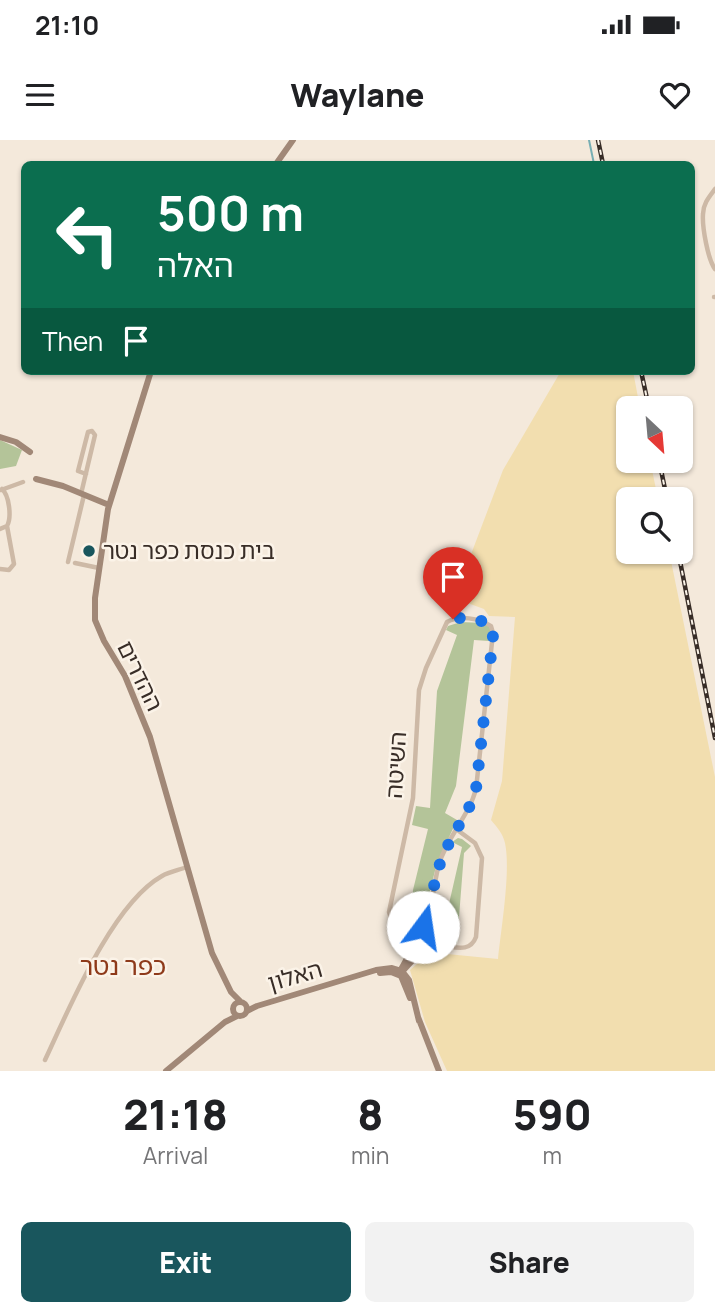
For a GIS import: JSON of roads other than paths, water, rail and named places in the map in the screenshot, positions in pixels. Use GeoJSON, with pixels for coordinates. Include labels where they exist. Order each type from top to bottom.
{"type":"FeatureCollection","features":[{"type":"Feature","properties":{"kind":"main road"},"geometry":{"type":"LineString","coordinates":[[278,161],[293,140]]}},
{"type":"Feature","properties":{"kind":"main road","name":"ההדרים"},"geometry":{"type":"LineString","coordinates":[[150,375],[109,505],[94,606],[97,626],[125,676],[154,747],[212,953],[231,992],[244,1006]]}},
{"type":"Feature","properties":{"kind":"main road"},"geometry":{"type":"LineString","coordinates":[[0,437],[30,452]]}},
{"type":"Feature","properties":{"kind":"main road"},"geometry":{"type":"LineString","coordinates":[[36,480],[109,505]]}},
{"type":"Feature","properties":{"kind":"main road"},"geometry":{"type":"LineString","coordinates":[[418,933],[429,937],[425,949],[400,972],[418,933]]}},
{"type":"Feature","properties":{"kind":"main road"},"geometry":{"type":"LineString","coordinates":[[413,944],[425,949]]}},
{"type":"Feature","properties":{"kind":"main road"},"geometry":{"type":"LineString","coordinates":[[400,972],[439,1071]]}},
{"type":"Feature","properties":{"kind":"main road","name":"האלון"},"geometry":{"type":"LineString","coordinates":[[244,1006],[257,1006],[344,980],[400,972]]}},
{"type":"Feature","properties":{"kind":"main road","name":"ההדרים"},"geometry":{"type":"LineString","coordinates":[[231,992],[233,1007]]}},
{"type":"Feature","properties":{"kind":"main road"},"geometry":{"type":"LineString","coordinates":[[166,1071],[225,1021],[244,1015],[244,1006],[233,1007]]}},
{"type":"Feature","properties":{"kind":"main road"},"geometry":{"type":"LineString","coordinates":[[233,1007],[237,1016]]}},
{"type":"Feature","properties":{"kind":"main road"},"geometry":{"type":"LineString","coordinates":[[225,1021],[233,1007]]}},
{"type":"Feature","properties":{"kind":"street"},"geometry":{"type":"LineString","coordinates":[[715,189],[708,198],[703,215],[710,261],[715,269]]}},
{"type":"Feature","properties":{"kind":"street"},"geometry":{"type":"LineString","coordinates":[[68,562],[95,435],[92,432],[88,432],[78,471],[86,474]]}},
{"type":"Feature","properties":{"kind":"street"},"geometry":{"type":"LineString","coordinates":[[1,490],[23,482]]}},
{"type":"Feature","properties":{"kind":"street"},"geometry":{"type":"LineString","coordinates":[[0,529],[10,522],[5,491],[1,490]]}},
{"type":"Feature","properties":{"kind":"street"},"geometry":{"type":"LineString","coordinates":[[0,569],[9,570],[14,564],[7,526]]}},
{"type":"Feature","properties":{"kind":"street"},"geometry":{"type":"LineString","coordinates":[[75,563],[99,568]]}},
{"type":"Feature","properties":{"kind":"street","name":"השיטה"},"geometry":{"type":"LineString","coordinates":[[413,944],[393,924],[389,912],[413,798],[419,690],[446,624],[455,618],[488,623],[493,629],[476,789],[472,802],[456,829]]}},
{"type":"Feature","properties":{"kind":"street"},"geometry":{"type":"LineString","coordinates":[[404,933],[418,933],[425,923],[439,863],[456,829],[475,843],[482,858],[476,937],[474,944],[465,948],[438,945],[425,949]]}},
{"type":"Feature","properties":{"kind":"street"},"geometry":{"type":"LineString","coordinates":[[45,1060],[88,968],[129,904],[162,876],[187,867]]}},
{"type":"Feature","properties":{"kind":"street"},"geometry":{"type":"LineString","coordinates":[[425,923],[429,937],[438,945]]}},
{"type":"Feature","properties":{"kind":"waterway"},"geometry":{"type":"LineString","coordinates":[[589,140],[593,161]]}},
{"type":"Feature","properties":{"kind":"railway"},"geometry":{"type":"LineString","coordinates":[[598,140],[602,161]]}},
{"type":"Feature","properties":{"kind":"railway"},"geometry":{"type":"LineString","coordinates":[[642,375],[646,396]]}},
{"type":"Feature","properties":{"kind":"railway"},"geometry":{"type":"LineString","coordinates":[[662,473],[665,487]]}},
{"type":"Feature","properties":{"kind":"railway"},"geometry":{"type":"LineString","coordinates":[[681,564],[715,738]]}},
{"type":"Feature","properties":{"kind":"place","name":"בית כנסת כפר נטר"},"geometry":{"type":"Point","coordinates":[89,551]}},
{"type":"Feature","properties":{"kind":"district","name":"כפר נטר"},"geometry":{"type":"Point","coordinates":[123,966]}}]}
